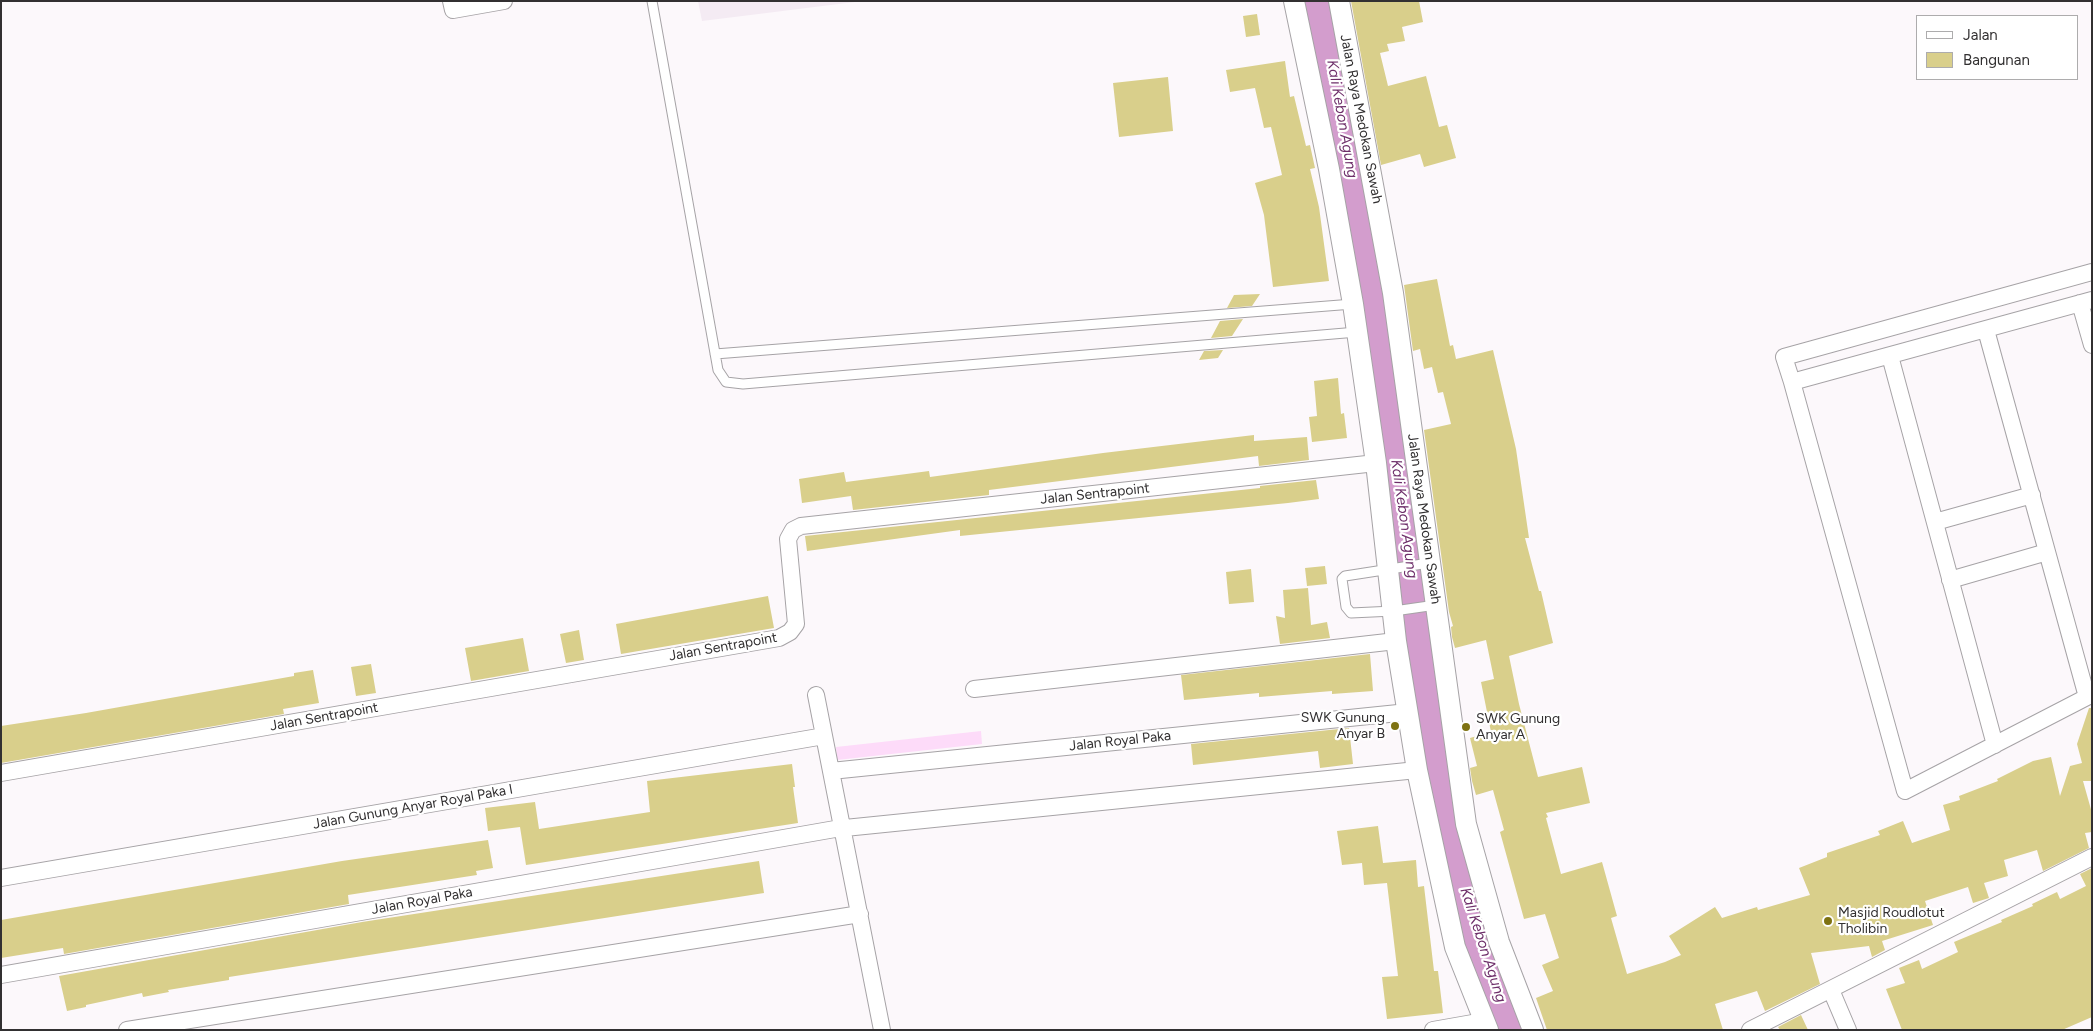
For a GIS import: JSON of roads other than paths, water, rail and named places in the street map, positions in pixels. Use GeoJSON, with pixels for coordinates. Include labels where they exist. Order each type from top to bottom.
{"type":"FeatureCollection","features":[{"type":"Feature","properties":{"kind":"street"},"geometry":{"type":"LineString","coordinates":[[452,1],[453,10],[504,1]]}},
{"type":"Feature","properties":{"kind":"street"},"geometry":{"type":"LineString","coordinates":[[1294,1],[1353,304],[1399,610],[1396,641],[1417,770],[1455,947],[1486,1025],[1433,1030]]}},
{"type":"Feature","properties":{"kind":"street","name":"Jalan Raya Medokan Sawah"},"geometry":{"type":"LineString","coordinates":[[1339,1],[1393,292],[1426,563],[1466,824],[1499,942],[1533,1030]]}},
{"type":"Feature","properties":{"kind":"street"},"geometry":{"type":"LineString","coordinates":[[1986,330],[2087,697],[1905,791],[1784,357],[2092,272]]}},
{"type":"Feature","properties":{"kind":"street"},"geometry":{"type":"LineString","coordinates":[[1792,382],[2086,302],[2092,345]]}},
{"type":"Feature","properties":{"kind":"street"},"geometry":{"type":"LineString","coordinates":[[1890,356],[1995,744]]}},
{"type":"Feature","properties":{"kind":"street","name":"Jalan Sentrapoint"},"geometry":{"type":"LineString","coordinates":[[1,773],[779,638],[790,632],[796,624],[788,539],[793,530],[801,526],[1376,463]]}},
{"type":"Feature","properties":{"kind":"street"},"geometry":{"type":"LineString","coordinates":[[1935,522],[2032,495]]}},
{"type":"Feature","properties":{"kind":"street"},"geometry":{"type":"LineString","coordinates":[[1950,580],[2047,552]]}},
{"type":"Feature","properties":{"kind":"street"},"geometry":{"type":"LineString","coordinates":[[974,689],[1396,641]]}},
{"type":"Feature","properties":{"kind":"street"},"geometry":{"type":"LineString","coordinates":[[816,695],[844,828],[882,1030]]}},
{"type":"Feature","properties":{"kind":"street","name":"Jalan Royal Paka"},"geometry":{"type":"LineString","coordinates":[[831,771],[1408,712]]}},
{"type":"Feature","properties":{"kind":"street","name":"Jalan Gunung Anyar Royal Paka I"},"geometry":{"type":"LineString","coordinates":[[1,878],[824,736]]}},
{"type":"Feature","properties":{"kind":"street","name":"Jalan Royal Paka"},"geometry":{"type":"LineString","coordinates":[[1,975],[844,828],[1417,770]]}},
{"type":"Feature","properties":{"kind":"street"},"geometry":{"type":"LineString","coordinates":[[1750,1030],[2092,857]]}},
{"type":"Feature","properties":{"kind":"street"},"geometry":{"type":"LineString","coordinates":[[127,1030],[860,914]]}},
{"type":"Feature","properties":{"kind":"street"},"geometry":{"type":"LineString","coordinates":[[1831,990],[1848,1030]]}},
{"type":"Feature","properties":{"kind":"lane"},"geometry":{"type":"LineString","coordinates":[[652,1],[718,370],[726,382],[743,384],[1357,332]]}},
{"type":"Feature","properties":{"kind":"lane"},"geometry":{"type":"LineString","coordinates":[[715,354],[1353,304]]}},
{"type":"Feature","properties":{"kind":"lane"},"geometry":{"type":"LineString","coordinates":[[1426,563],[1345,576],[1342,580],[1346,607],[1350,612],[1399,610],[1433,605]]}},
{"type":"Feature","properties":{"kind":"waterway","name":"Kali Kebon Agung"},"geometry":{"type":"LineString","coordinates":[[1320,1],[1334,86],[1371,277],[1444,808],[1473,925],[1511,1030]]}},
{"type":"Feature","properties":{"kind":"place","name":"SWK Gunung Anyar B"},"geometry":{"type":"Point","coordinates":[1395,726]}},
{"type":"Feature","properties":{"kind":"place","name":"SWK Gunung Anyar A"},"geometry":{"type":"Point","coordinates":[1466,727]}},
{"type":"Feature","properties":{"kind":"place","name":"Masjid Roudlotut Tholibin"},"geometry":{"type":"Point","coordinates":[1828,921]}}]}
